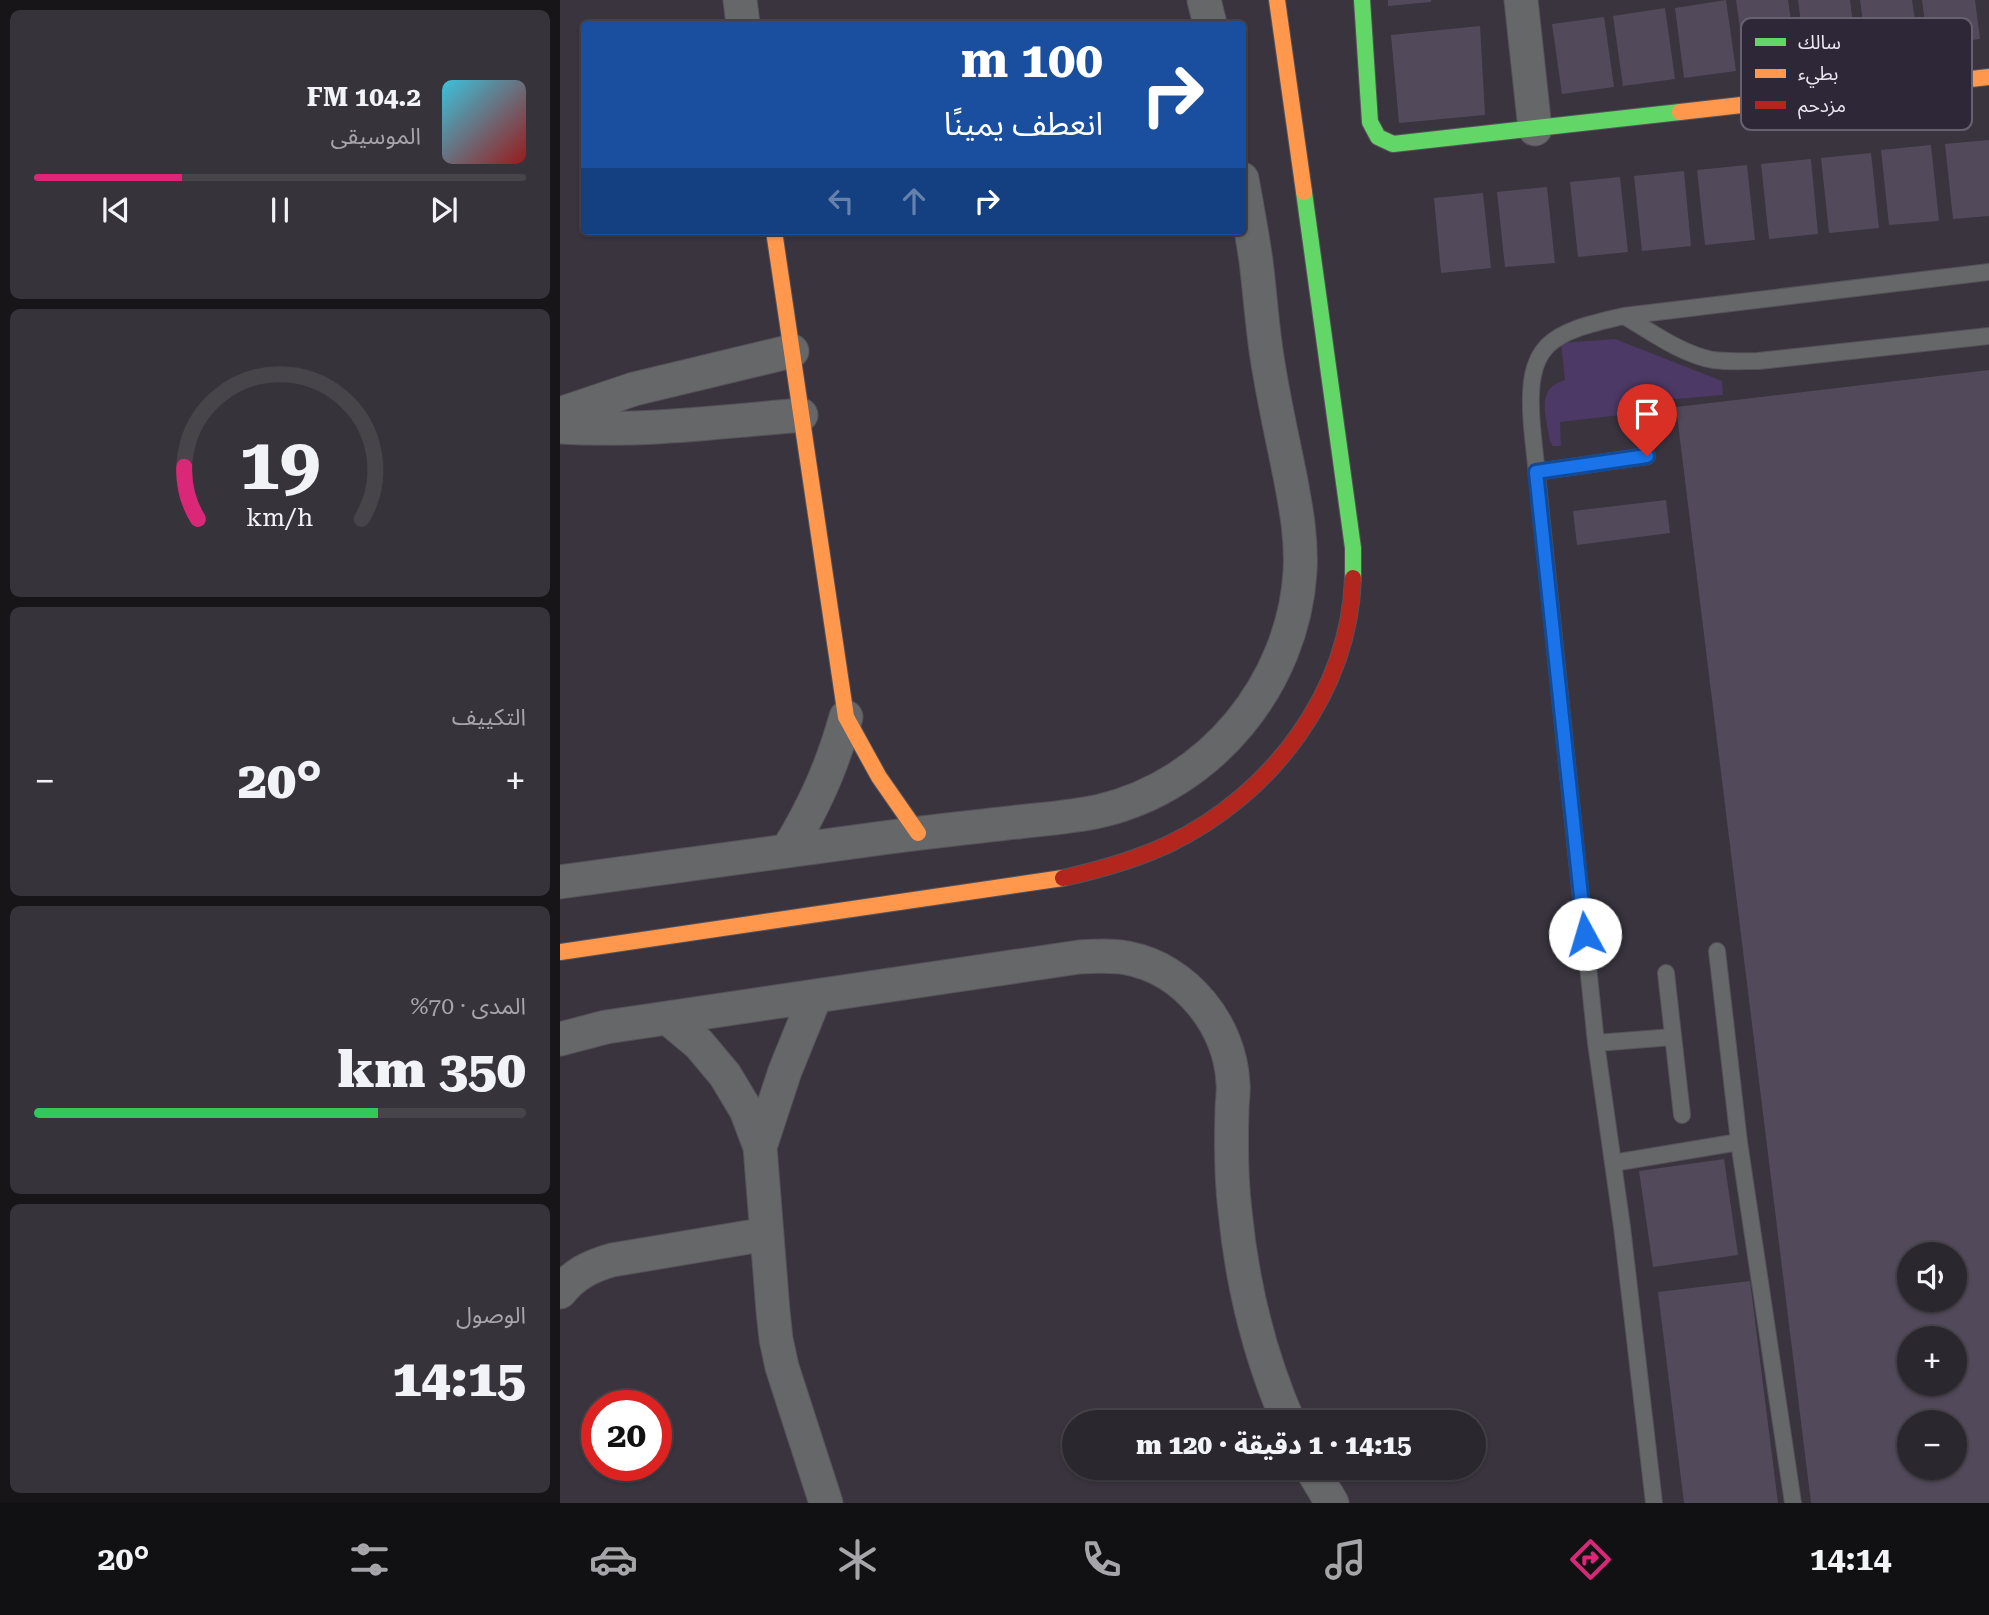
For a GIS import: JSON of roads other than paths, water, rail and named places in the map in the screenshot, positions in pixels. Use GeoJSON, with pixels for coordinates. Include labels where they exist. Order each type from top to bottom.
{"type":"FeatureCollection","features":[{"type":"Feature","properties":{"kind":"street"},"geometry":{"type":"LineString","coordinates":[[740,0],[743,21]]}},
{"type":"Feature","properties":{"kind":"street"},"geometry":{"type":"LineString","coordinates":[[1204,0],[1209,21]]}},
{"type":"Feature","properties":{"kind":"street"},"geometry":{"type":"LineString","coordinates":[[560,952],[1057,879],[1094,871],[1153,851],[1198,828],[1229,808],[1277,765],[1296,740],[1314,713],[1340,652],[1349,618],[1353,548],[1277,0]]}},
{"type":"Feature","properties":{"kind":"street"},"geometry":{"type":"LineString","coordinates":[[1362,0],[1370,122],[1378,136],[1385,141],[1401,144],[1741,105]]}},
{"type":"Feature","properties":{"kind":"street"},"geometry":{"type":"LineString","coordinates":[[1521,0],[1535,129]]}},
{"type":"Feature","properties":{"kind":"street"},"geometry":{"type":"LineString","coordinates":[[560,882],[1102,810],[1158,789],[1184,774],[1230,735],[1250,711],[1271,677],[1290,630],[1300,571],[1300,541],[1295,501],[1267,356],[1246,202]]}},
{"type":"Feature","properties":{"kind":"street"},"geometry":{"type":"LineString","coordinates":[[775,235],[846,717],[879,777],[918,833]]}},
{"type":"Feature","properties":{"kind":"street"},"geometry":{"type":"LineString","coordinates":[[560,414],[634,389],[792,352]]}},
{"type":"Feature","properties":{"kind":"street"},"geometry":{"type":"LineString","coordinates":[[560,427],[660,427],[801,415]]}},
{"type":"Feature","properties":{"kind":"street"},"geometry":{"type":"LineString","coordinates":[[787,851],[823,787],[846,717]]}},
{"type":"Feature","properties":{"kind":"street"},"geometry":{"type":"LineString","coordinates":[[560,1039],[606,1027],[1079,957],[1128,958],[1152,966],[1194,995],[1210,1013],[1222,1035],[1230,1059],[1233,1084],[1232,1160],[1241,1261],[1267,1364],[1284,1410]]}},
{"type":"Feature","properties":{"kind":"street"},"geometry":{"type":"LineString","coordinates":[[760,1147],[785,1071],[815,997]]}},
{"type":"Feature","properties":{"kind":"street"},"geometry":{"type":"LineString","coordinates":[[668,1018],[699,1044],[725,1075],[746,1110],[760,1147],[773,1311],[780,1358],[826,1503]]}},
{"type":"Feature","properties":{"kind":"street"},"geometry":{"type":"LineString","coordinates":[[560,1292],[567,1283],[596,1264],[767,1234]]}},
{"type":"Feature","properties":{"kind":"street"},"geometry":{"type":"LineString","coordinates":[[1318,1480],[1332,1503]]}},
{"type":"Feature","properties":{"kind":"lane"},"geometry":{"type":"LineString","coordinates":[[1654,1503],[1622,1227],[1596,1043],[1536,472],[1530,392],[1532,372],[1546,346],[1558,336],[1587,325],[1624,316],[1989,272]]}},
{"type":"Feature","properties":{"kind":"lane"},"geometry":{"type":"LineString","coordinates":[[1624,316],[1692,353],[1713,360],[1734,362],[1989,336]]}},
{"type":"Feature","properties":{"kind":"lane"},"geometry":{"type":"LineString","coordinates":[[1536,472],[1647,456]]}},
{"type":"Feature","properties":{"kind":"lane"},"geometry":{"type":"LineString","coordinates":[[1717,951],[1740,1142],[1793,1503]]}},
{"type":"Feature","properties":{"kind":"lane"},"geometry":{"type":"LineString","coordinates":[[1666,973],[1682,1115]]}},
{"type":"Feature","properties":{"kind":"lane"},"geometry":{"type":"LineString","coordinates":[[1596,1043],[1673,1037]]}},
{"type":"Feature","properties":{"kind":"lane"},"geometry":{"type":"LineString","coordinates":[[1613,1163],[1740,1142]]}}]}
